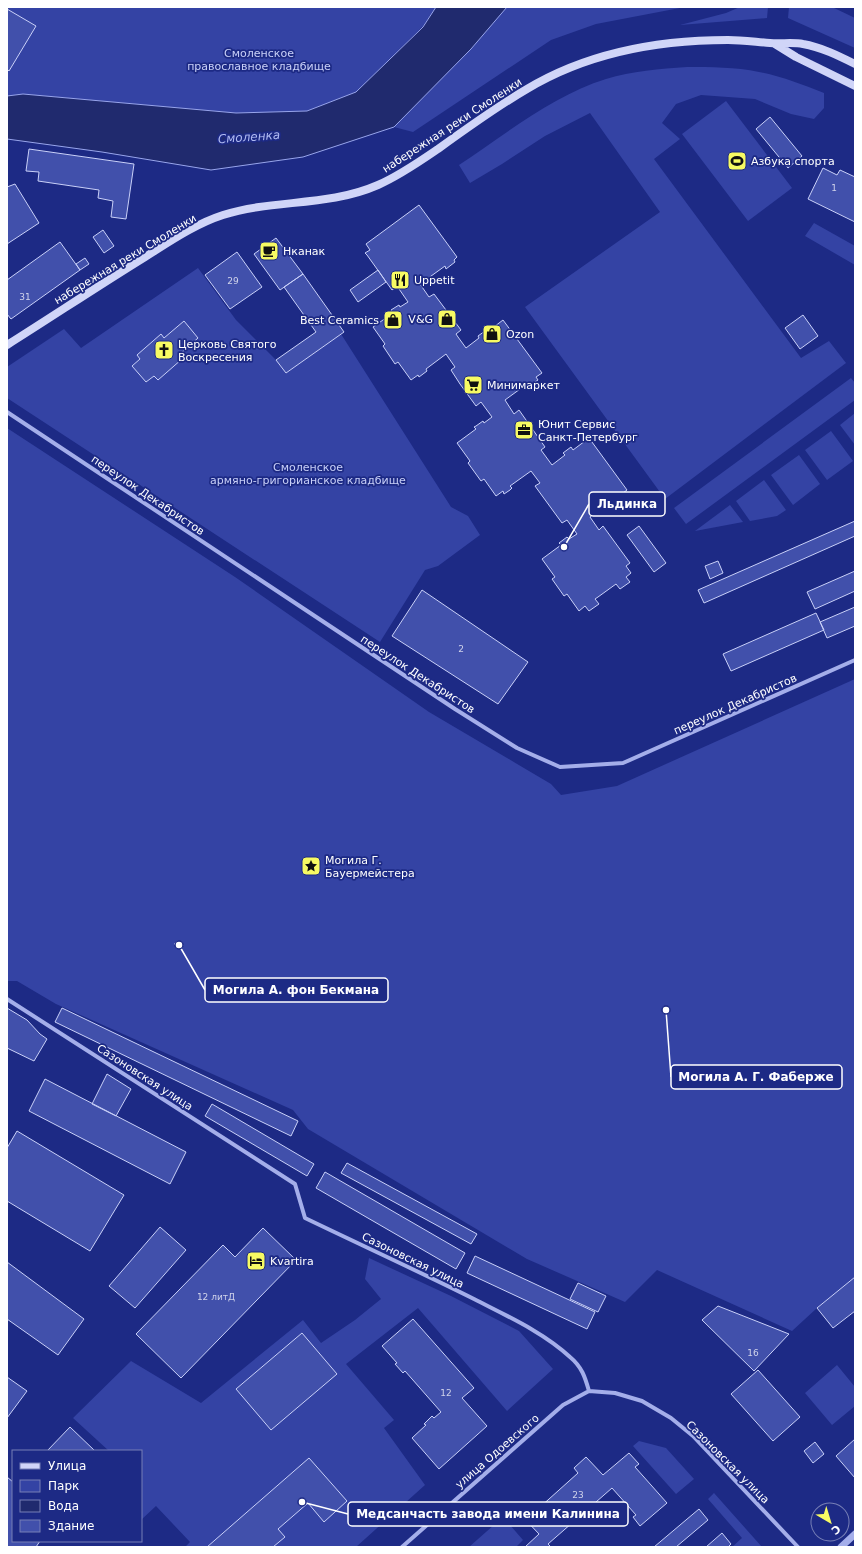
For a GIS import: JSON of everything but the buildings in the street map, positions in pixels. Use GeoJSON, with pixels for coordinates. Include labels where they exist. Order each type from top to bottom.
{"type":"FeatureCollection","features":[{"type":"Feature","properties":{"kind":"main road","name":"набережная реки Смоленки"},"geometry":{"type":"LineString","coordinates":[[7,345],[100,285],[196,226],[220,216],[243,210],[330,200],[355,194],[379,185],[419,161],[502,104],[530,87],[565,70],[601,56],[643,47],[688,41],[731,40],[802,43],[832,52],[855,64]]}},
{"type":"Feature","properties":{"kind":"main road"},"geometry":{"type":"LineString","coordinates":[[774,43],[796,57],[855,86]]}},
{"type":"Feature","properties":{"kind":"street","name":"переулок Декабристов"},"geometry":{"type":"LineString","coordinates":[[7,412],[455,709],[517,748],[560,767],[623,763],[855,660]]}},
{"type":"Feature","properties":{"kind":"street","name":"Сазоновская улица"},"geometry":{"type":"LineString","coordinates":[[7,999],[295,1184],[305,1218],[454,1289],[526,1326],[551,1342],[571,1358],[585,1375],[589,1391],[615,1393],[642,1401],[671,1418],[693,1436],[798,1547]]}},
{"type":"Feature","properties":{"kind":"street","name":"улица Одоевского"},"geometry":{"type":"LineString","coordinates":[[402,1547],[563,1405],[589,1391]]}},
{"type":"Feature","properties":{"kind":"street"},"geometry":{"type":"LineString","coordinates":[[841,1547],[855,1534]]}},
{"type":"Feature","properties":{"kind":"green space","name":"Смоленское православное кладбище"},"geometry":{"type":"Polygon","coordinates":[[[7,7],[436,7],[423,26],[356,92],[307,111],[236,113],[23,94],[7,96],[7,7]]]}},
{"type":"Feature","properties":{"kind":"green space"},"geometry":{"type":"Polygon","coordinates":[[[507,7],[685,7],[596,24],[551,40],[413,132],[394,127],[471,49],[507,7]]]}},
{"type":"Feature","properties":{"kind":"green space"},"geometry":{"type":"Polygon","coordinates":[[[740,7],[768,7],[767,18],[680,25],[726,13],[740,7]]]}},
{"type":"Feature","properties":{"kind":"green space"},"geometry":{"type":"Polygon","coordinates":[[[789,7],[832,7],[855,18],[855,48],[788,18],[789,7]]]}},
{"type":"Feature","properties":{"kind":"green space"},"geometry":{"type":"Polygon","coordinates":[[[687,67],[714,67],[750,70],[784,78],[824,93],[824,108],[814,119],[791,114],[755,99],[701,95],[676,104],[662,123],[680,139],[654,159],[801,358],[829,341],[846,363],[665,499],[525,307],[660,212],[590,113],[545,136],[470,183],[459,165],[549,105],[587,86],[606,79],[636,72],[687,67]]]}},
{"type":"Feature","properties":{"kind":"green space","name":"Азбука спорта"},"geometry":{"type":"Polygon","coordinates":[[[726,101],[792,188],[748,221],[682,134],[726,101]]]}},
{"type":"Feature","properties":{"kind":"green space"},"geometry":{"type":"Polygon","coordinates":[[[814,223],[855,246],[855,265],[805,236],[814,223]]]}},
{"type":"Feature","properties":{"kind":"green space","name":"Смоленское армяно-григорианское кладбище"},"geometry":{"type":"Polygon","coordinates":[[[198,268],[236,320],[276,360],[286,373],[341,334],[451,507],[468,516],[480,535],[438,566],[425,570],[380,642],[7,398],[7,367],[64,329],[81,348],[198,268]]]}},
{"type":"Feature","properties":{"kind":"green space"},"geometry":{"type":"Polygon","coordinates":[[[851,378],[855,383],[855,400],[686,524],[674,508],[851,378]]]}},
{"type":"Feature","properties":{"kind":"green space"},"geometry":{"type":"Polygon","coordinates":[[[855,413],[855,445],[840,425],[855,413]]]}},
{"type":"Feature","properties":{"kind":"green space"},"geometry":{"type":"Polygon","coordinates":[[[7,428],[235,577],[429,712],[551,784],[561,795],[617,786],[855,679],[855,1277],[792,1331],[657,1270],[625,1302],[527,1259],[308,1129],[293,1110],[56,1004],[17,981],[7,981],[7,428]]]}},
{"type":"Feature","properties":{"kind":"green space"},"geometry":{"type":"Polygon","coordinates":[[[831,431],[853,461],[827,480],[805,450],[831,431]]]}},
{"type":"Feature","properties":{"kind":"green space"},"geometry":{"type":"Polygon","coordinates":[[[799,455],[820,484],[793,505],[771,475],[799,455]]]}},
{"type":"Feature","properties":{"kind":"green space"},"geometry":{"type":"Polygon","coordinates":[[[764,480],[786,510],[777,516],[750,521],[736,501],[764,480]]]}},
{"type":"Feature","properties":{"kind":"green space"},"geometry":{"type":"Polygon","coordinates":[[[730,505],[743,522],[695,531],[730,505]]]}},
{"type":"Feature","properties":{"kind":"green space"},"geometry":{"type":"Polygon","coordinates":[[[369,1258],[451,1296],[519,1331],[553,1369],[507,1411],[418,1308],[346,1364],[394,1420],[384,1428],[425,1485],[356,1547],[185,1547],[190,1542],[156,1506],[142,1519],[142,1450],[108,1450],[73,1418],[131,1361],[201,1403],[303,1320],[321,1343],[355,1320],[381,1299],[365,1279],[369,1258]]]}},
{"type":"Feature","properties":{"kind":"green space"},"geometry":{"type":"Polygon","coordinates":[[[837,1365],[855,1387],[855,1406],[832,1425],[805,1393],[837,1365]]]}},
{"type":"Feature","properties":{"kind":"green space"},"geometry":{"type":"Polygon","coordinates":[[[639,1441],[666,1448],[694,1479],[676,1494],[633,1446],[639,1441]]]}},
{"type":"Feature","properties":{"kind":"green space"},"geometry":{"type":"Polygon","coordinates":[[[714,1493],[762,1547],[732,1547],[742,1538],[708,1499],[714,1493]]]}},
{"type":"Feature","properties":{"kind":"green space"},"geometry":{"type":"Polygon","coordinates":[[[503,1517],[523,1540],[516,1547],[469,1547],[503,1517]]]}},
{"type":"Feature","properties":{"kind":"water","name":"Смоленка"},"geometry":{"type":"Polygon","coordinates":[[[436,7],[507,7],[471,49],[394,127],[303,157],[211,170],[102,152],[7,139],[7,96],[23,94],[236,113],[307,111],[356,92],[423,27],[436,7]]]}},
{"type":"Feature","properties":{"kind":"place","name":"Азбука спорта"},"geometry":{"type":"Point","coordinates":[737,161]}},
{"type":"Feature","properties":{"kind":"place","name":"Нканак"},"geometry":{"type":"Point","coordinates":[269,251]}},
{"type":"Feature","properties":{"kind":"place","name":"Uppetit"},"geometry":{"type":"Point","coordinates":[400,280]}},
{"type":"Feature","properties":{"kind":"place","name":"V&G"},"geometry":{"type":"Point","coordinates":[447,319]}},
{"type":"Feature","properties":{"kind":"place","name":"Best Ceramics"},"geometry":{"type":"Point","coordinates":[393,320]}},
{"type":"Feature","properties":{"kind":"place","name":"Ozon"},"geometry":{"type":"Point","coordinates":[492,334]}},
{"type":"Feature","properties":{"kind":"place","name":"Церковь Святого Воскресения"},"geometry":{"type":"Point","coordinates":[164,350]}},
{"type":"Feature","properties":{"kind":"place","name":"Минимаркет"},"geometry":{"type":"Point","coordinates":[473,385]}},
{"type":"Feature","properties":{"kind":"place","name":"Юнит Сервис Санкт-Петербург"},"geometry":{"type":"Point","coordinates":[524,430]}},
{"type":"Feature","properties":{"kind":"place","name":"Льдинка"},"geometry":{"type":"Point","coordinates":[564,547]}},
{"type":"Feature","properties":{"kind":"place","name":"Могила Г. Бауермейстера"},"geometry":{"type":"Point","coordinates":[311,866]}},
{"type":"Feature","properties":{"kind":"place","name":"Могила А. фон Бекмана"},"geometry":{"type":"Point","coordinates":[179,945]}},
{"type":"Feature","properties":{"kind":"place","name":"Могила А. Г. Фаберже"},"geometry":{"type":"Point","coordinates":[666,1010]}},
{"type":"Feature","properties":{"kind":"place","name":"Kvartira"},"geometry":{"type":"Point","coordinates":[256,1261]}},
{"type":"Feature","properties":{"kind":"place","name":"Медсанчасть завода имени Калинина"},"geometry":{"type":"Point","coordinates":[302,1502]}}]}
